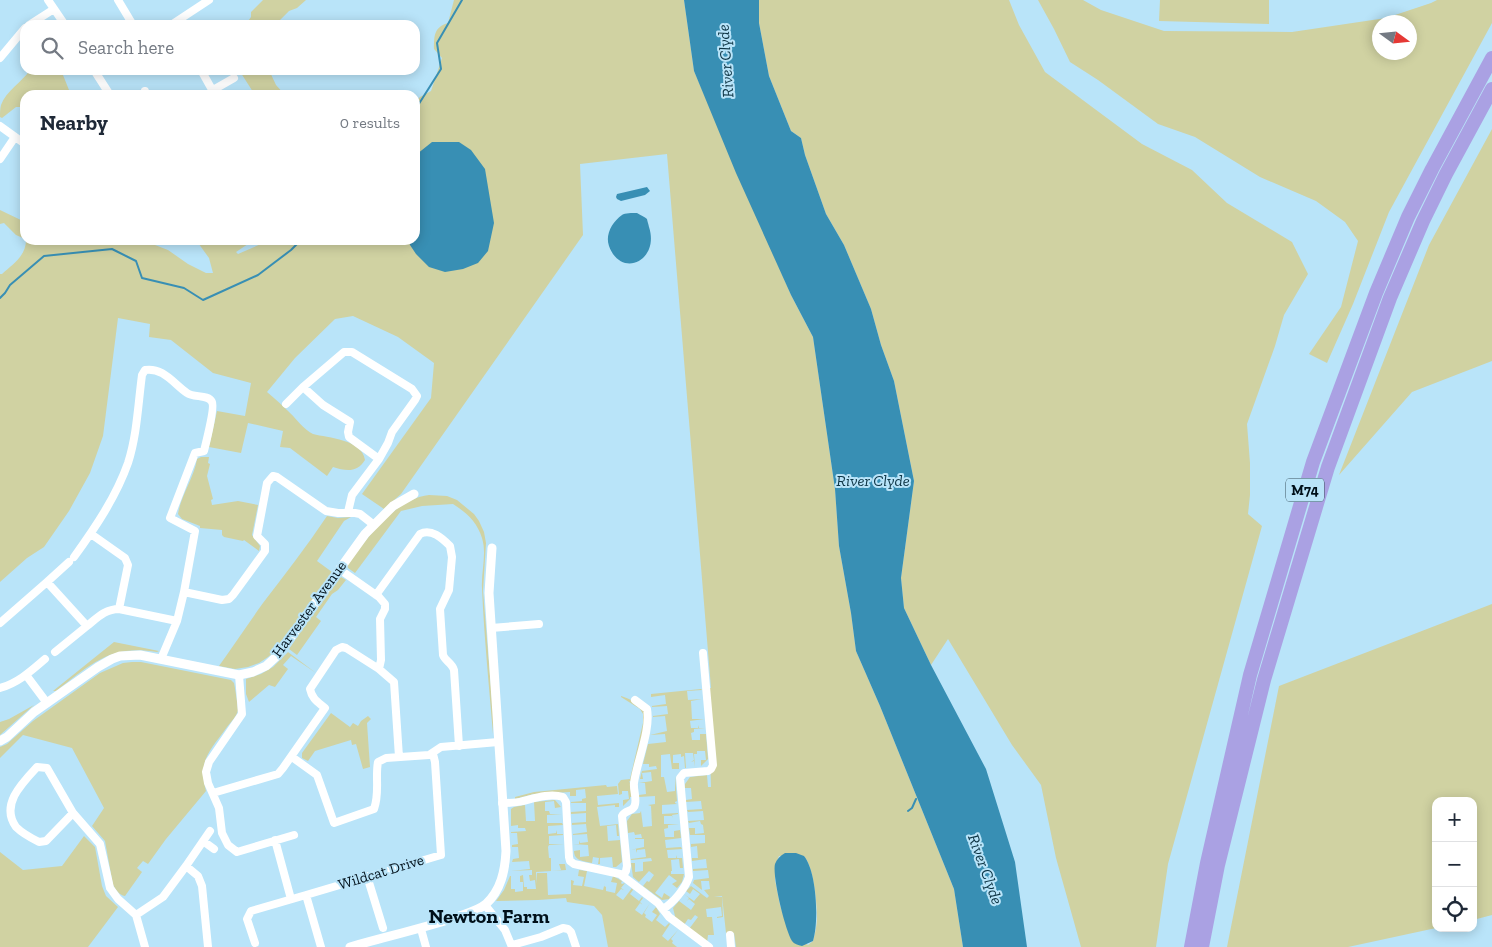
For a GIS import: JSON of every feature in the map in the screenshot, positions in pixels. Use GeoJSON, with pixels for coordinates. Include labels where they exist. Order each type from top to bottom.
{"type":"FeatureCollection","features":[{"type":"Feature","properties":{"kind":"highway","name":"M74"},"geometry":{"type":"LineString","coordinates":[[1191,947],[1207,863],[1250,675],[1313,462],[1376,293],[1408,217],[1436,160],[1492,58]]}},
{"type":"Feature","properties":{"kind":"highway","name":"M74"},"geometry":{"type":"LineString","coordinates":[[1202,947],[1218,865],[1264,680],[1328,467],[1390,298],[1423,221],[1446,174],[1492,90]]}},
{"type":"Feature","properties":{"kind":"highway"},"geometry":{"type":"LineString","coordinates":[[1423,221],[1492,102]]}},
{"type":"Feature","properties":{"kind":"street"},"geometry":{"type":"LineString","coordinates":[[48,0],[62,20]]}},
{"type":"Feature","properties":{"kind":"street"},"geometry":{"type":"LineString","coordinates":[[118,0],[130,20]]}},
{"type":"Feature","properties":{"kind":"street"},"geometry":{"type":"LineString","coordinates":[[179,20],[209,0]]}},
{"type":"Feature","properties":{"kind":"street"},"geometry":{"type":"LineString","coordinates":[[37,20],[54,9]]}},
{"type":"Feature","properties":{"kind":"street"},"geometry":{"type":"LineString","coordinates":[[0,58],[20,34]]}},
{"type":"Feature","properties":{"kind":"street"},"geometry":{"type":"LineString","coordinates":[[0,42],[8,48]]}},
{"type":"Feature","properties":{"kind":"street"},"geometry":{"type":"LineString","coordinates":[[97,75],[107,90]]}},
{"type":"Feature","properties":{"kind":"street"},"geometry":{"type":"LineString","coordinates":[[204,75],[212,90]]}},
{"type":"Feature","properties":{"kind":"street"},"geometry":{"type":"LineString","coordinates":[[218,90],[234,78]]}},
{"type":"Feature","properties":{"kind":"street"},"geometry":{"type":"LineString","coordinates":[[0,126],[20,140]]}},
{"type":"Feature","properties":{"kind":"street"},"geometry":{"type":"LineString","coordinates":[[0,159],[15,137]]}},
{"type":"Feature","properties":{"kind":"street"},"geometry":{"type":"LineString","coordinates":[[286,404],[344,352],[352,352],[412,389],[417,396],[392,432],[379,459],[352,495],[348,512]]}},
{"type":"Feature","properties":{"kind":"street"},"geometry":{"type":"LineString","coordinates":[[0,623],[72,559],[91,534],[113,496],[128,463],[135,435],[142,375],[145,370],[150,369],[158,371],[172,380],[188,394],[207,398],[213,404],[204,451],[194,453],[170,518],[195,531],[178,621],[161,659]]}},
{"type":"Feature","properties":{"kind":"street"},"geometry":{"type":"LineString","coordinates":[[303,387],[322,406],[350,422],[349,438],[379,459]]}},
{"type":"Feature","properties":{"kind":"street"},"geometry":{"type":"LineString","coordinates":[[184,592],[222,600],[229,599],[234,595],[265,551],[265,544],[257,536],[267,483],[273,476],[326,511],[360,514],[374,525]]}},
{"type":"Feature","properties":{"kind":"street","name":"Harvester Avenue"},"geometry":{"type":"LineString","coordinates":[[0,740],[7,737],[34,712],[98,667],[120,656],[134,655],[161,659],[239,675],[253,672],[266,666],[278,655],[357,543],[393,506],[414,494]]}},
{"type":"Feature","properties":{"kind":"street"},"geometry":{"type":"LineString","coordinates":[[376,595],[420,534],[426,531],[431,532],[450,546],[452,557],[450,590],[440,609],[443,655],[454,670],[459,746]]}},
{"type":"Feature","properties":{"kind":"street"},"geometry":{"type":"LineString","coordinates":[[91,534],[125,558],[128,565],[119,609]]}},
{"type":"Feature","properties":{"kind":"street"},"geometry":{"type":"LineString","coordinates":[[350,947],[421,929],[471,912],[485,905],[494,894],[502,878],[506,851],[489,593],[492,548]]}},
{"type":"Feature","properties":{"kind":"street"},"geometry":{"type":"LineString","coordinates":[[339,569],[384,602],[386,607],[380,619],[381,660],[379,669]]}},
{"type":"Feature","properties":{"kind":"street"},"geometry":{"type":"LineString","coordinates":[[47,582],[87,626]]}},
{"type":"Feature","properties":{"kind":"street"},"geometry":{"type":"LineString","coordinates":[[55,652],[106,611],[112,609],[178,621]]}},
{"type":"Feature","properties":{"kind":"street"},"geometry":{"type":"LineString","coordinates":[[491,628],[539,624]]}},
{"type":"Feature","properties":{"kind":"street"},"geometry":{"type":"LineString","coordinates":[[213,793],[278,774],[292,757],[325,708],[314,700],[310,689],[336,650],[342,647],[379,669],[394,682],[399,757]]}},
{"type":"Feature","properties":{"kind":"street"},"geometry":{"type":"LineString","coordinates":[[663,909],[672,902],[689,878],[680,778],[684,773],[708,770],[713,765],[703,653]]}},
{"type":"Feature","properties":{"kind":"street"},"geometry":{"type":"LineString","coordinates":[[0,688],[8,686],[26,675],[45,659]]}},
{"type":"Feature","properties":{"kind":"street"},"geometry":{"type":"LineString","coordinates":[[26,675],[47,703]]}},
{"type":"Feature","properties":{"kind":"street"},"geometry":{"type":"LineString","coordinates":[[239,675],[242,714],[209,762],[206,772],[208,783],[218,808],[222,833],[228,845],[237,852],[294,835]]}},
{"type":"Feature","properties":{"kind":"street"},"geometry":{"type":"LineString","coordinates":[[623,876],[627,866],[622,816],[635,805],[634,783],[648,720],[646,708],[635,700]]}},
{"type":"Feature","properties":{"kind":"street"},"geometry":{"type":"LineString","coordinates":[[292,757],[317,775],[334,823],[374,808],[378,799],[376,771],[378,762],[386,758],[426,756],[433,754],[441,747],[498,742]]}},
{"type":"Feature","properties":{"kind":"street","name":"Wildcat Drive"},"geometry":{"type":"LineString","coordinates":[[255,943],[247,919],[251,912],[441,855],[433,754]]}},
{"type":"Feature","properties":{"kind":"street"},"geometry":{"type":"LineString","coordinates":[[72,813],[46,841],[38,842],[15,827],[8,816],[6,806],[10,795],[37,767],[48,768],[72,813],[100,844],[110,888],[118,899],[136,915],[143,946]]}},
{"type":"Feature","properties":{"kind":"street"},"geometry":{"type":"LineString","coordinates":[[502,803],[521,802],[534,797],[562,796],[566,802],[571,862],[616,872],[623,876],[658,903],[669,917],[709,947]]}},
{"type":"Feature","properties":{"kind":"street"},"geometry":{"type":"LineString","coordinates":[[136,915],[163,897],[210,831]]}},
{"type":"Feature","properties":{"kind":"street"},"geometry":{"type":"LineString","coordinates":[[274,840],[291,899]]}},
{"type":"Feature","properties":{"kind":"street"},"geometry":{"type":"LineString","coordinates":[[203,841],[214,849]]}},
{"type":"Feature","properties":{"kind":"street"},"geometry":{"type":"LineString","coordinates":[[186,866],[198,876],[202,886],[208,947]]}},
{"type":"Feature","properties":{"kind":"street"},"geometry":{"type":"LineString","coordinates":[[367,876],[383,928]]}},
{"type":"Feature","properties":{"kind":"street"},"geometry":{"type":"LineString","coordinates":[[306,895],[322,947]]}},
{"type":"Feature","properties":{"kind":"street"},"geometry":{"type":"LineString","coordinates":[[485,905],[505,930],[512,946],[563,928],[571,932],[576,947]]}},
{"type":"Feature","properties":{"kind":"street"},"geometry":{"type":"LineString","coordinates":[[421,929],[426,947]]}},
{"type":"Feature","properties":{"kind":"street"},"geometry":{"type":"LineString","coordinates":[[726,947],[732,947],[730,935]]}},
{"type":"Feature","properties":{"kind":"green space"},"geometry":{"type":"Polygon","coordinates":[[[263,0],[306,0],[297,8],[289,11],[280,20],[249,20],[251,12],[263,0]]]}},
{"type":"Feature","properties":{"kind":"green space"},"geometry":{"type":"Polygon","coordinates":[[[454,0],[684,0],[694,71],[791,295],[813,337],[835,489],[839,546],[856,651],[954,889],[963,947],[736,947],[734,933],[726,933],[722,896],[714,897],[722,897],[723,917],[717,918],[722,916],[721,907],[706,909],[707,917],[712,917],[714,935],[708,935],[707,943],[689,929],[698,917],[695,915],[691,920],[688,919],[684,925],[674,917],[673,908],[679,901],[691,910],[695,904],[689,899],[687,901],[689,898],[684,894],[694,901],[700,894],[693,889],[690,894],[686,891],[691,886],[707,898],[709,896],[704,890],[710,889],[709,881],[701,881],[702,890],[693,883],[694,880],[709,878],[708,870],[693,871],[693,869],[707,868],[706,859],[692,861],[692,858],[698,858],[697,846],[691,847],[691,844],[705,843],[705,835],[690,835],[689,828],[695,828],[695,834],[704,833],[703,825],[700,821],[689,823],[688,821],[704,820],[703,811],[688,812],[687,810],[702,809],[701,801],[686,802],[686,800],[692,799],[691,788],[685,788],[685,784],[690,777],[707,775],[708,787],[711,787],[708,688],[711,688],[667,154],[580,164],[583,235],[401,494],[384,509],[362,494],[431,398],[434,363],[398,337],[353,316],[335,319],[295,358],[267,392],[303,427],[313,434],[344,441],[358,448],[363,453],[365,460],[355,469],[347,470],[333,467],[327,476],[290,448],[280,447],[283,431],[248,423],[241,453],[209,447],[217,411],[245,416],[251,383],[213,373],[171,340],[149,337],[150,324],[118,318],[103,436],[90,473],[69,511],[44,547],[27,558],[0,582],[0,274],[18,259],[24,251],[25,245],[155,245],[168,250],[188,264],[206,273],[213,273],[209,258],[200,245],[246,245],[236,252],[238,254],[259,245],[420,245],[420,97],[431,91],[442,58],[434,49],[437,30],[448,23],[454,0]],[[779,856],[775,866],[775,880],[788,930],[808,945],[814,938],[817,911],[813,877],[804,856],[779,856]]]}},
{"type":"Feature","properties":{"kind":"green space"},"geometry":{"type":"Polygon","coordinates":[[[759,0],[1009,0],[1019,25],[1045,72],[1142,144],[1192,170],[1227,203],[1292,242],[1308,274],[1284,315],[1247,424],[1250,463],[1248,514],[1262,526],[1168,864],[1156,947],[1081,947],[1056,858],[1041,785],[1012,745],[948,639],[931,665],[904,608],[901,578],[914,481],[894,381],[871,309],[844,245],[826,214],[805,155],[801,138],[791,131],[769,76],[759,23],[759,0]]]}},
{"type":"Feature","properties":{"kind":"green space"},"geometry":{"type":"Polygon","coordinates":[[[1038,0],[1083,0],[1101,10],[1164,31],[1292,32],[1372,20],[1372,60],[1417,60],[1417,15],[1395,15],[1437,0],[1492,0],[1492,23],[1389,212],[1353,304],[1327,363],[1309,354],[1341,307],[1358,241],[1345,222],[1316,201],[1260,177],[1195,137],[1158,124],[1070,62],[1038,0]]]}},
{"type":"Feature","properties":{"kind":"green space"},"geometry":{"type":"Polygon","coordinates":[[[1160,0],[1269,0],[1269,24],[1159,21],[1160,0]]]}},
{"type":"Feature","properties":{"kind":"green space"},"geometry":{"type":"Polygon","coordinates":[[[26,75],[63,75],[69,90],[20,90],[20,107],[16,107],[2,118],[0,117],[3,100],[26,75]]]}},
{"type":"Feature","properties":{"kind":"green space"},"geometry":{"type":"Polygon","coordinates":[[[242,75],[271,75],[280,90],[252,90],[242,75]]]}},
{"type":"Feature","properties":{"kind":"green space"},"geometry":{"type":"Polygon","coordinates":[[[1492,129],[1492,361],[1412,392],[1339,475],[1429,245],[1492,129]]]}},
{"type":"Feature","properties":{"kind":"green space"},"geometry":{"type":"Polygon","coordinates":[[[0,210],[20,220],[20,237],[4,223],[0,224],[0,210]]]}},
{"type":"Feature","properties":{"kind":"green space"},"geometry":{"type":"Polygon","coordinates":[[[209,457],[208,463],[210,464],[207,476],[213,499],[211,500],[212,505],[238,501],[258,505],[252,535],[260,546],[259,551],[244,540],[224,537],[222,530],[200,528],[200,526],[182,519],[178,514],[197,459],[209,457]]]}},
{"type":"Feature","properties":{"kind":"green space"},"geometry":{"type":"Polygon","coordinates":[[[429,495],[447,496],[457,500],[474,514],[484,532],[486,543],[483,591],[493,712],[493,734],[483,606],[482,582],[484,557],[483,544],[480,532],[471,518],[453,504],[422,506],[401,511],[355,573],[347,566],[372,533],[393,512],[416,498],[429,495]]]}},
{"type":"Feature","properties":{"kind":"green space"},"geometry":{"type":"Polygon","coordinates":[[[327,516],[338,518],[351,517],[344,521],[317,561],[332,572],[276,650],[259,663],[248,667],[235,669],[219,666],[263,603],[327,516]]]}},
{"type":"Feature","properties":{"kind":"green space"},"geometry":{"type":"Polygon","coordinates":[[[341,577],[346,580],[332,594],[316,617],[321,621],[297,655],[289,649],[335,582],[341,577]]]}},
{"type":"Feature","properties":{"kind":"green space"},"geometry":{"type":"Polygon","coordinates":[[[1492,604],[1492,915],[1477,919],[1477,797],[1432,797],[1432,929],[1348,947],[1227,947],[1279,686],[1492,604]]]}},
{"type":"Feature","properties":{"kind":"green space"},"geometry":{"type":"Polygon","coordinates":[[[114,642],[159,651],[127,651],[102,658],[56,691],[53,691],[114,642]]]}},
{"type":"Feature","properties":{"kind":"green space"},"geometry":{"type":"Polygon","coordinates":[[[288,652],[316,673],[291,656],[283,665],[288,669],[275,687],[269,685],[249,702],[246,694],[246,679],[261,674],[273,667],[288,652]]]}},
{"type":"Feature","properties":{"kind":"green space"},"geometry":{"type":"Polygon","coordinates":[[[141,662],[231,680],[234,683],[238,710],[207,756],[204,771],[206,791],[148,864],[143,861],[137,868],[142,872],[125,896],[119,893],[113,885],[105,841],[92,826],[104,808],[72,748],[23,735],[0,758],[0,747],[7,744],[33,721],[100,673],[123,663],[141,662]]]}},
{"type":"Feature","properties":{"kind":"green space"},"geometry":{"type":"Polygon","coordinates":[[[701,689],[687,691],[688,700],[702,699],[691,701],[692,719],[704,719],[690,721],[691,728],[698,728],[699,725],[699,728],[705,728],[694,729],[694,732],[691,733],[692,740],[700,740],[700,734],[706,734],[708,759],[701,766],[701,760],[706,760],[705,751],[697,751],[697,754],[694,754],[695,767],[694,761],[691,762],[694,760],[693,753],[685,753],[685,768],[684,756],[681,757],[681,754],[673,755],[673,763],[679,763],[679,769],[672,769],[670,754],[661,755],[661,777],[664,777],[667,792],[675,791],[675,776],[677,801],[675,803],[677,804],[662,805],[662,814],[678,813],[672,815],[673,818],[672,816],[664,816],[664,824],[679,824],[668,825],[668,828],[664,829],[665,837],[674,837],[674,831],[680,830],[681,838],[665,840],[666,848],[681,847],[682,849],[667,850],[668,858],[676,858],[676,855],[677,858],[682,858],[683,868],[680,868],[679,859],[671,860],[671,874],[684,874],[682,882],[677,888],[672,884],[677,881],[669,875],[655,893],[662,898],[664,893],[670,897],[669,899],[662,900],[643,886],[654,875],[649,871],[639,882],[633,877],[631,863],[635,863],[635,872],[643,871],[643,862],[652,861],[651,858],[631,860],[646,857],[645,849],[637,850],[636,853],[636,849],[630,850],[644,847],[644,839],[635,839],[642,838],[641,834],[628,833],[627,821],[632,814],[640,813],[641,811],[643,827],[652,826],[651,806],[648,805],[655,804],[655,796],[639,797],[639,795],[646,794],[645,783],[639,783],[652,781],[651,772],[642,773],[643,779],[640,779],[642,771],[657,769],[656,766],[649,767],[649,764],[643,764],[648,744],[666,742],[665,734],[650,735],[667,731],[665,716],[653,716],[668,714],[667,706],[652,707],[666,704],[665,695],[651,697],[651,694],[701,689]]]}},
{"type":"Feature","properties":{"kind":"green space"},"geometry":{"type":"Polygon","coordinates":[[[621,696],[640,706],[645,716],[643,734],[632,781],[629,782],[631,783],[632,797],[623,806],[623,800],[629,799],[628,791],[622,791],[622,794],[619,795],[618,784],[621,780],[630,779],[643,723],[643,714],[640,709],[621,696]]]}},
{"type":"Feature","properties":{"kind":"green space"},"geometry":{"type":"Polygon","coordinates":[[[34,705],[0,735],[0,722],[34,705]]]}},
{"type":"Feature","properties":{"kind":"green space"},"geometry":{"type":"Polygon","coordinates":[[[331,713],[350,727],[353,723],[358,726],[368,716],[371,719],[367,723],[370,767],[363,769],[356,744],[352,745],[351,740],[315,751],[308,761],[302,758],[302,753],[331,713]]]}},
{"type":"Feature","properties":{"kind":"green space"},"geometry":{"type":"Polygon","coordinates":[[[606,785],[607,787],[617,786],[618,794],[597,796],[598,805],[619,803],[619,807],[615,807],[615,805],[597,807],[600,826],[618,824],[619,836],[617,836],[616,825],[607,826],[608,841],[620,840],[622,862],[616,867],[613,867],[612,857],[600,858],[600,864],[598,864],[599,858],[593,857],[592,863],[580,860],[574,854],[574,851],[580,850],[580,857],[589,856],[588,845],[573,844],[579,844],[579,840],[580,843],[588,842],[587,834],[573,835],[587,832],[586,824],[572,825],[572,823],[586,822],[586,813],[571,814],[571,812],[586,811],[586,803],[571,803],[582,801],[582,799],[586,798],[585,789],[576,790],[576,796],[570,796],[570,792],[534,794],[515,799],[515,797],[534,792],[606,785]]]}},
{"type":"Feature","properties":{"kind":"green space"},"geometry":{"type":"Polygon","coordinates":[[[555,800],[561,807],[555,808],[554,801],[545,802],[545,811],[549,811],[550,814],[562,814],[547,815],[547,823],[562,823],[563,825],[548,826],[548,834],[556,833],[557,830],[557,834],[563,834],[549,836],[549,844],[564,844],[549,845],[548,847],[549,858],[551,858],[551,871],[536,872],[537,884],[537,873],[547,873],[548,895],[571,894],[571,880],[574,881],[573,885],[582,886],[584,877],[578,876],[579,870],[587,871],[584,886],[603,890],[604,886],[606,891],[615,893],[617,883],[611,882],[613,876],[622,881],[622,884],[625,883],[621,888],[624,890],[621,889],[616,895],[623,900],[632,888],[633,890],[630,894],[639,901],[643,898],[640,902],[643,905],[640,903],[635,910],[642,915],[650,903],[644,913],[645,917],[652,922],[657,915],[652,912],[656,907],[660,914],[656,920],[665,927],[670,924],[662,936],[668,941],[678,930],[671,939],[672,943],[677,947],[608,947],[602,915],[594,906],[567,902],[566,898],[496,901],[504,890],[510,876],[511,889],[515,889],[515,892],[523,891],[523,882],[520,882],[520,876],[523,875],[524,887],[536,889],[535,880],[530,881],[529,875],[532,875],[532,870],[511,871],[530,869],[529,861],[512,862],[513,859],[519,858],[518,847],[512,847],[512,845],[518,844],[517,833],[511,832],[526,831],[525,828],[518,828],[518,825],[511,826],[511,809],[525,805],[526,821],[535,821],[534,802],[555,800]]]}},
{"type":"Feature","properties":{"kind":"green space"},"geometry":{"type":"Polygon","coordinates":[[[84,836],[95,847],[102,886],[106,896],[118,907],[88,947],[0,947],[0,852],[23,870],[62,866],[84,836]]]}},
{"type":"Feature","properties":{"kind":"green space"},"geometry":{"type":"Polygon","coordinates":[[[559,864],[565,864],[566,870],[551,871],[561,870],[559,864]]]}},
{"type":"Feature","properties":{"kind":"water","name":"River Clyde"},"geometry":{"type":"Polygon","coordinates":[[[684,0],[759,0],[759,23],[769,76],[791,131],[801,138],[805,155],[826,214],[844,245],[871,309],[894,381],[914,481],[901,578],[904,608],[931,665],[986,769],[1015,862],[1027,947],[963,947],[954,889],[856,651],[839,546],[835,489],[813,337],[791,295],[736,173],[694,71],[684,0]]]}},
{"type":"Feature","properties":{"kind":"water"},"geometry":{"type":"Polygon","coordinates":[[[432,142],[459,142],[471,150],[485,169],[494,223],[488,251],[478,263],[463,269],[445,272],[429,267],[410,245],[420,245],[420,152],[432,142]]]}},
{"type":"Feature","properties":{"kind":"water"},"geometry":{"type":"Polygon","coordinates":[[[647,187],[650,191],[645,195],[621,201],[616,197],[617,194],[647,187]]]}},
{"type":"Feature","properties":{"kind":"water"},"geometry":{"type":"Polygon","coordinates":[[[637,213],[647,219],[651,239],[649,249],[638,262],[622,262],[615,256],[609,246],[609,233],[612,225],[622,215],[637,213]]]}},
{"type":"Feature","properties":{"kind":"water"},"geometry":{"type":"Polygon","coordinates":[[[785,853],[796,853],[804,856],[812,873],[816,897],[815,933],[813,941],[802,946],[794,943],[789,935],[777,891],[775,864],[785,853]]]}},
{"type":"Feature","properties":{"kind":"waterway"},"geometry":{"type":"LineString","coordinates":[[420,102],[441,69],[437,43],[462,0]]}},
{"type":"Feature","properties":{"kind":"waterway"},"geometry":{"type":"LineString","coordinates":[[0,298],[10,285],[44,256],[112,249],[136,261],[142,278],[184,288],[203,300],[258,275],[296,245]]}},
{"type":"Feature","properties":{"kind":"waterway"},"geometry":{"type":"LineString","coordinates":[[908,811],[912,808],[916,799]]}},
{"type":"Feature","properties":{"kind":"district","name":"Newton Farm"},"geometry":{"type":"Point","coordinates":[489,916]}}]}
